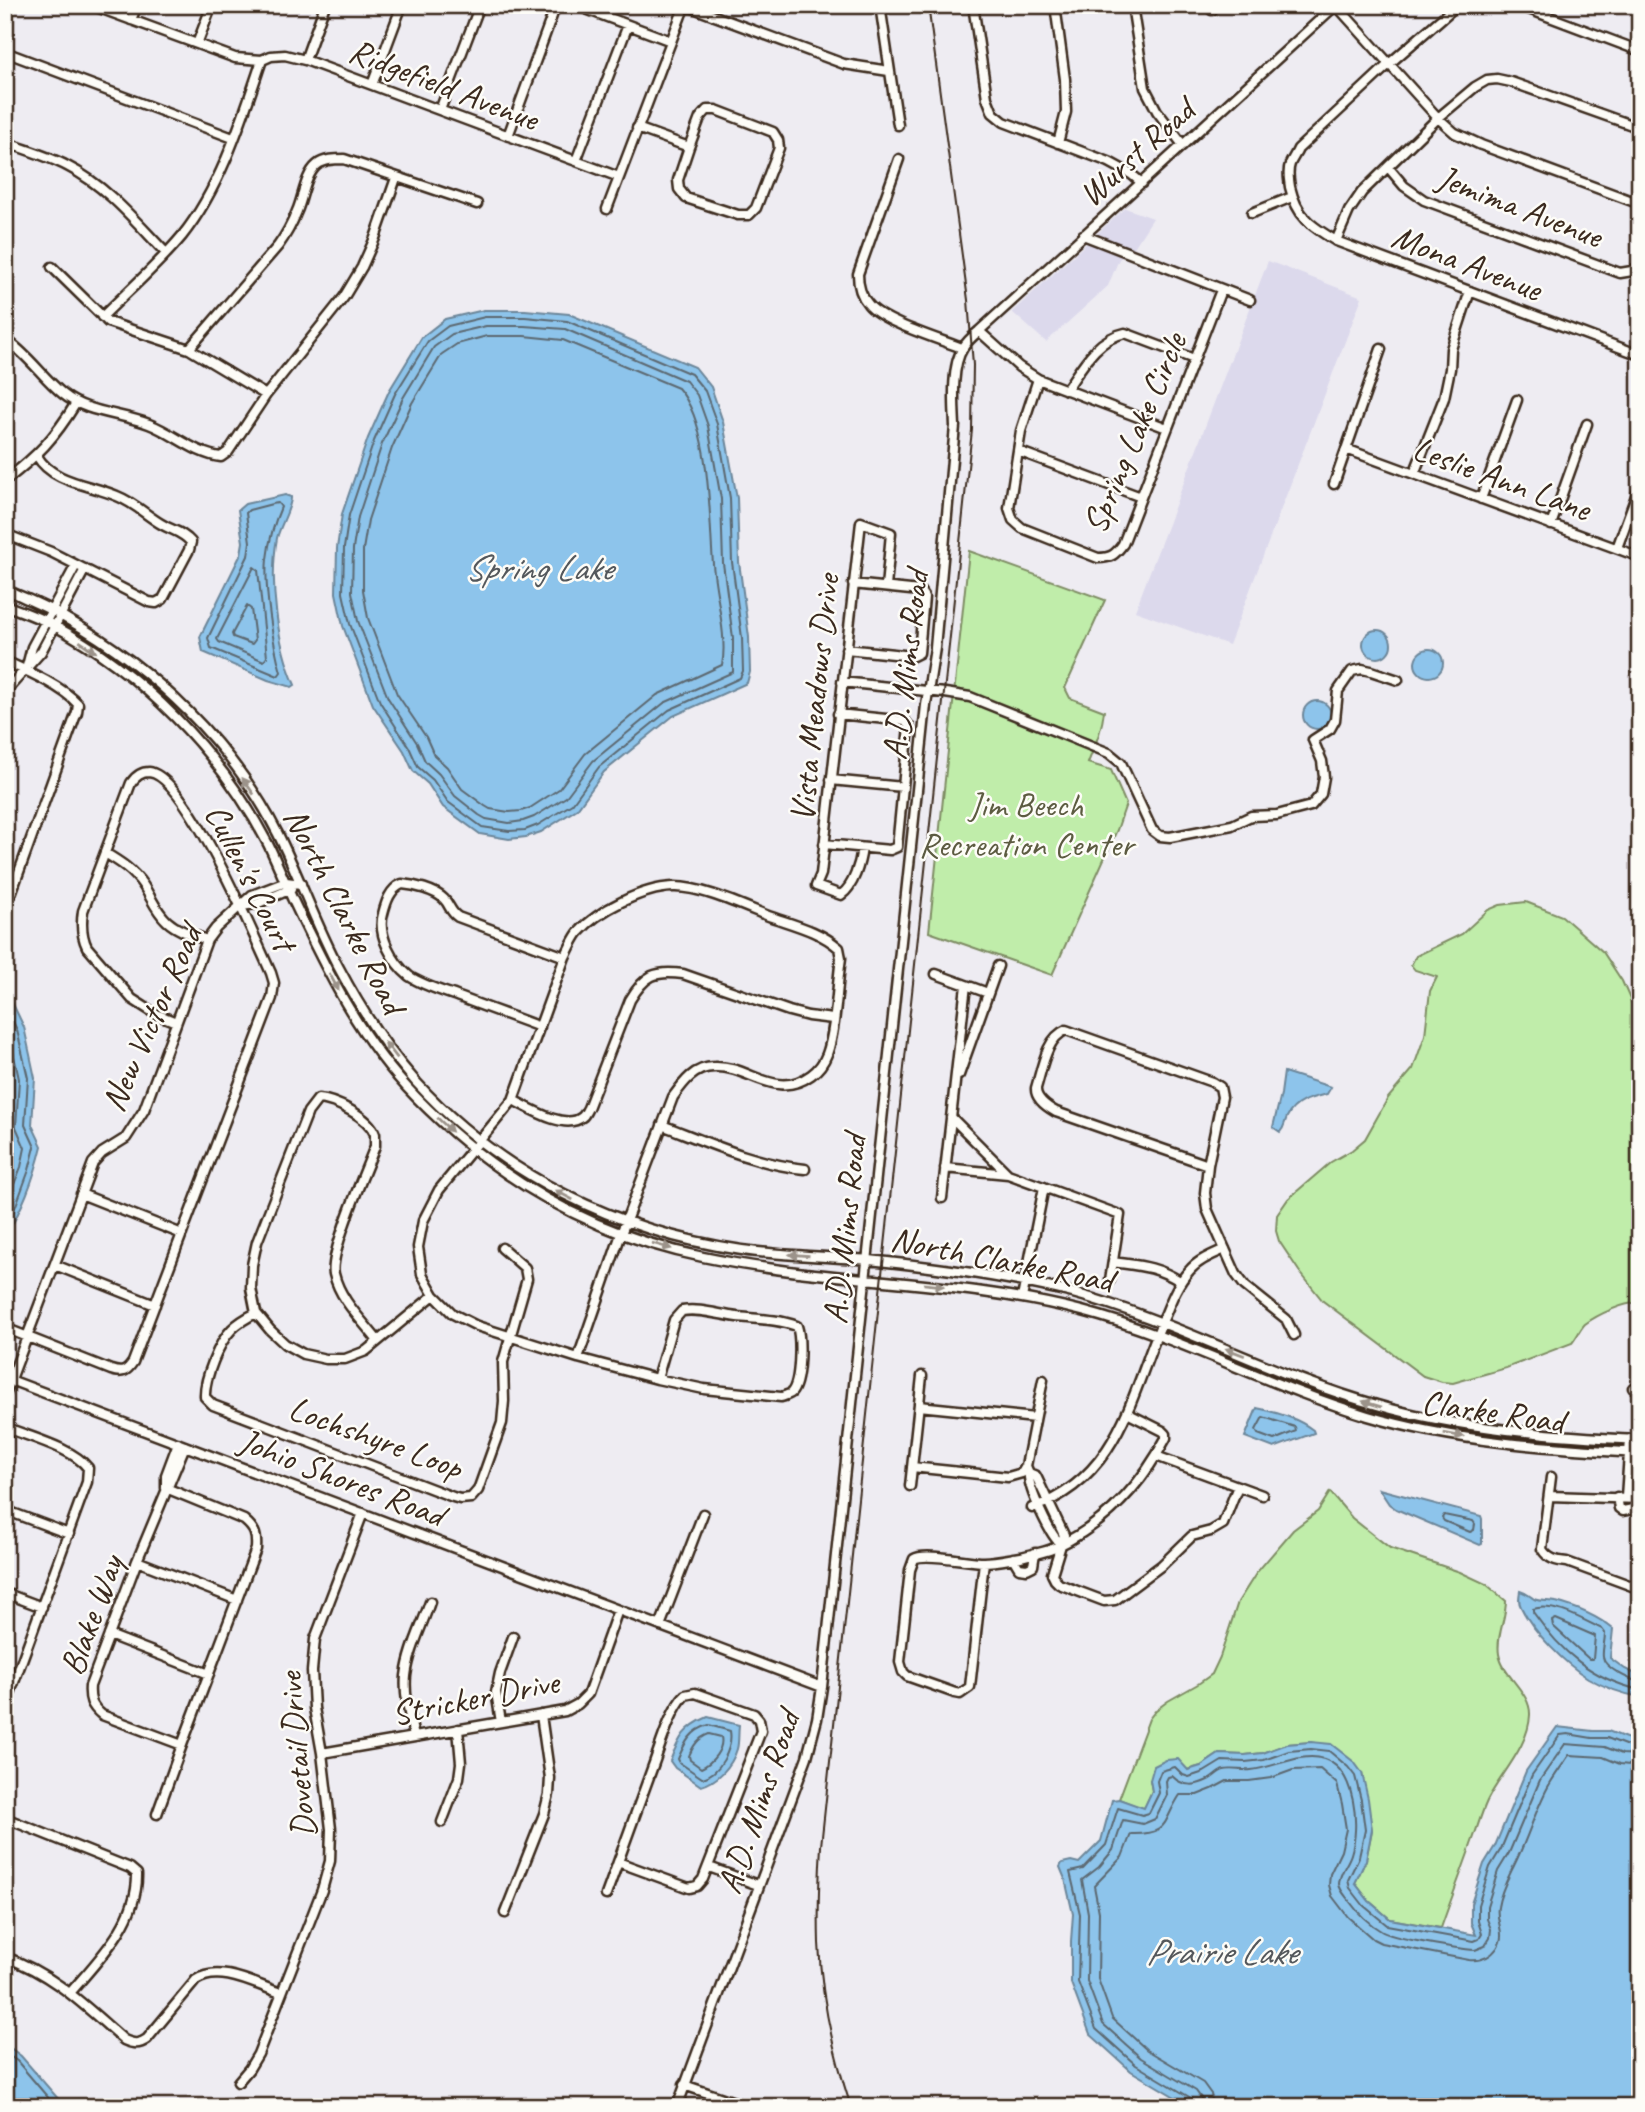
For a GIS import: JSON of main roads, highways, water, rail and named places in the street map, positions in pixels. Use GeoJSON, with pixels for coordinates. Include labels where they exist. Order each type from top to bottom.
{"type":"FeatureCollection","features":[{"type":"Feature","properties":{"kind":"water","name":"Spring Lake"},"geometry":{"type":"Polygon","coordinates":[[[484,310],[569,314],[695,367],[711,387],[723,422],[737,498],[739,562],[749,637],[750,672],[747,683],[673,716],[604,772],[577,809],[541,832],[509,839],[480,834],[443,807],[428,784],[413,771],[404,751],[373,705],[343,626],[336,593],[337,548],[342,514],[368,438],[389,391],[422,337],[445,319],[484,310]]]}},
{"type":"Feature","properties":{"kind":"water"},"geometry":{"type":"Polygon","coordinates":[[[285,495],[291,497],[291,501],[277,538],[274,593],[283,651],[295,685],[292,687],[268,680],[203,652],[200,637],[241,554],[243,542],[238,510],[245,504],[285,495]]]}},
{"type":"Feature","properties":{"kind":"water"},"geometry":{"type":"Polygon","coordinates":[[[1377,630],[1387,634],[1391,644],[1387,654],[1377,658],[1367,654],[1363,644],[1367,634],[1377,630]]]}},
{"type":"Feature","properties":{"kind":"water"},"geometry":{"type":"Polygon","coordinates":[[[1429,649],[1439,653],[1443,663],[1439,673],[1429,677],[1419,673],[1415,663],[1419,653],[1429,649]]]}},
{"type":"Feature","properties":{"kind":"water"},"geometry":{"type":"Polygon","coordinates":[[[1317,701],[1327,705],[1331,715],[1327,725],[1317,729],[1307,725],[1303,715],[1307,705],[1317,701]]]}},
{"type":"Feature","properties":{"kind":"water"},"geometry":{"type":"Polygon","coordinates":[[[5,994],[10,998],[24,1027],[35,1078],[32,1125],[42,1146],[27,1193],[5,1237],[5,994]]]}},
{"type":"Feature","properties":{"kind":"water"},"geometry":{"type":"Polygon","coordinates":[[[1284,1072],[1331,1087],[1327,1094],[1294,1107],[1280,1132],[1273,1127],[1284,1072]]]}},
{"type":"Feature","properties":{"kind":"water"},"geometry":{"type":"Polygon","coordinates":[[[1257,1408],[1293,1419],[1314,1433],[1274,1448],[1245,1437],[1257,1408]]]}},
{"type":"Feature","properties":{"kind":"water"},"geometry":{"type":"Polygon","coordinates":[[[1379,1489],[1481,1516],[1482,1544],[1396,1509],[1379,1489]]]}},
{"type":"Feature","properties":{"kind":"water"},"geometry":{"type":"Polygon","coordinates":[[[1520,1591],[1536,1600],[1554,1601],[1578,1609],[1613,1629],[1610,1658],[1640,1676],[1640,1697],[1600,1684],[1570,1665],[1550,1647],[1526,1617],[1519,1603],[1520,1591]]]}},
{"type":"Feature","properties":{"kind":"water"},"geometry":{"type":"Polygon","coordinates":[[[708,1717],[739,1725],[738,1743],[732,1761],[723,1772],[713,1781],[701,1786],[675,1768],[670,1761],[683,1734],[708,1717]]]}},
{"type":"Feature","properties":{"kind":"water","name":"Prairie Lake"},"geometry":{"type":"Polygon","coordinates":[[[1557,1727],[1608,1731],[1640,1741],[1640,2107],[1192,2107],[1131,2071],[1090,2034],[1071,1983],[1073,1914],[1060,1867],[1062,1863],[1071,1861],[1079,1863],[1101,1841],[1112,1800],[1119,1799],[1144,1808],[1152,1791],[1150,1780],[1154,1766],[1166,1760],[1178,1759],[1188,1770],[1201,1766],[1219,1754],[1263,1753],[1287,1744],[1331,1744],[1354,1762],[1362,1773],[1368,1799],[1372,1830],[1366,1860],[1355,1883],[1369,1901],[1390,1919],[1476,1935],[1471,1923],[1471,1904],[1484,1864],[1495,1846],[1526,1771],[1557,1727]]]}},
{"type":"Feature","properties":{"kind":"water"},"geometry":{"type":"Polygon","coordinates":[[[5,2044],[21,2056],[60,2101],[81,2099],[99,2103],[106,2098],[116,2107],[5,2107],[5,2044]]]}},
{"type":"Feature","properties":{"kind":"railway"},"geometry":{"type":"LineString","coordinates":[[851,2107],[834,2047],[822,1985],[819,1931],[821,1846],[972,430],[973,365],[968,300],[928,5]]}},
{"type":"Feature","properties":{"kind":"park label","name":"Jim Beech Recreation Center"},"geometry":{"type":"Point","coordinates":[1026,824]}}]}
